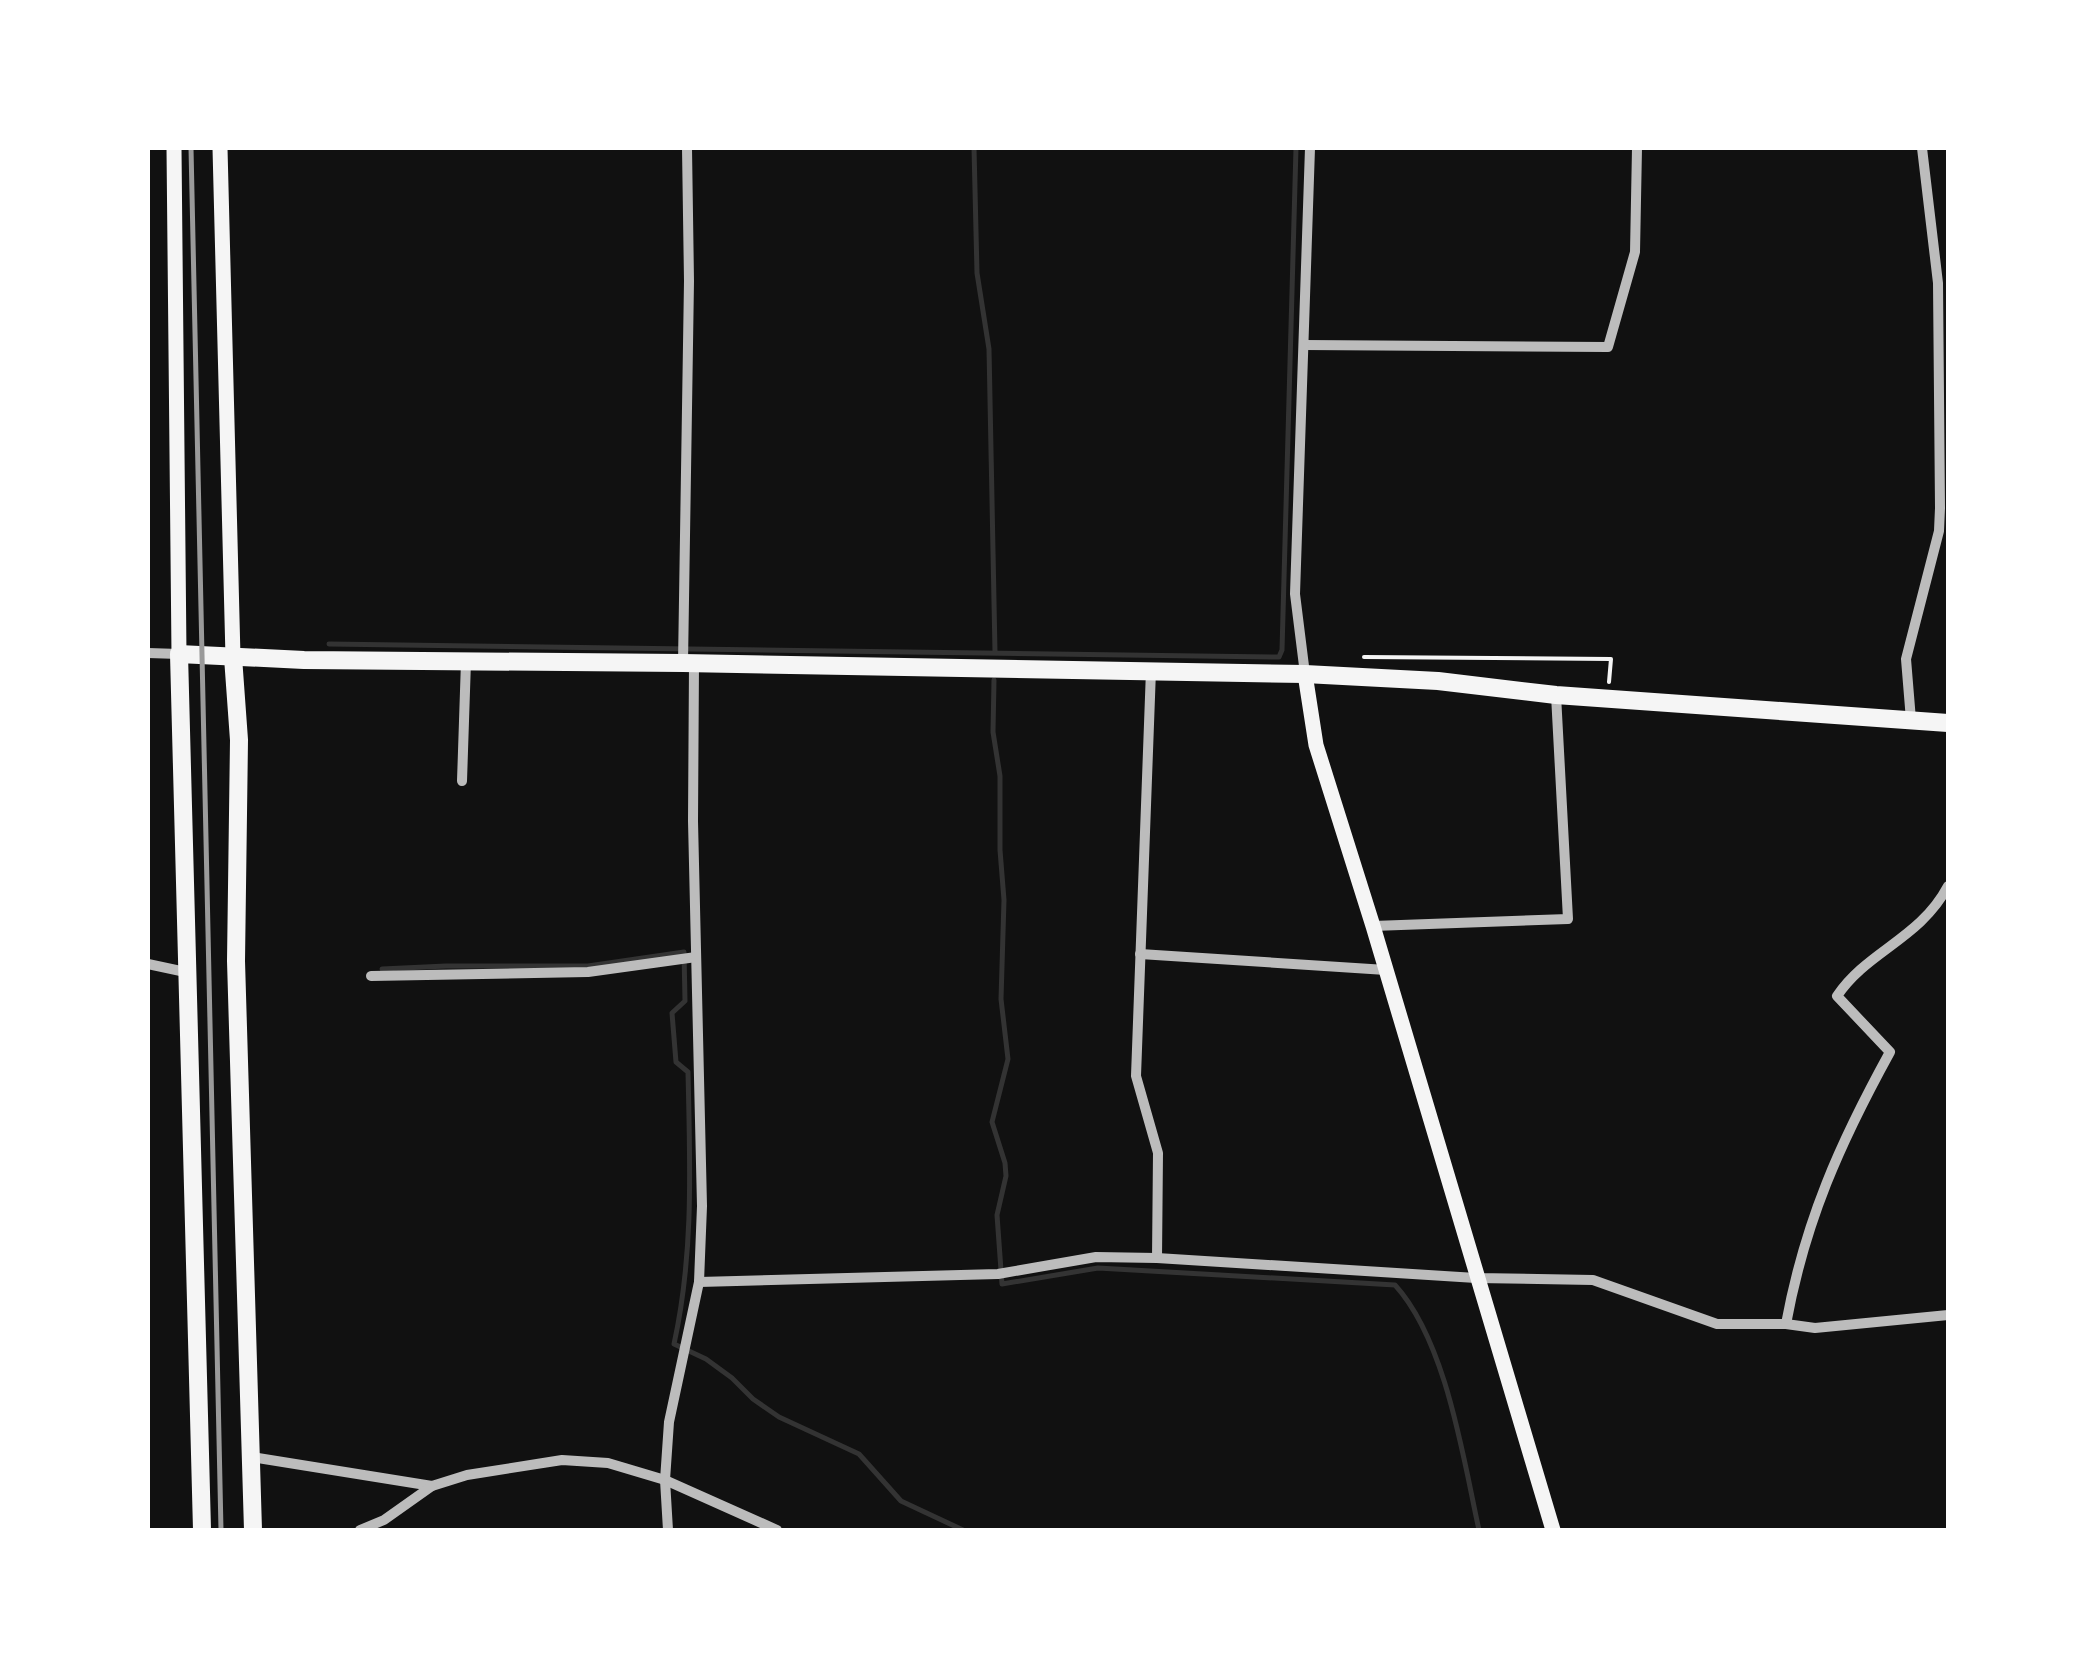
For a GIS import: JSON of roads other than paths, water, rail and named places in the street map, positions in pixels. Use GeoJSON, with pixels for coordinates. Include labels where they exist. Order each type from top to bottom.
{"type":"FeatureCollection","features":[{"type":"Feature","properties":{"kind":"main road"},"geometry":{"type":"LineString","coordinates":[[174,148],[179,654],[202,1530]]}},
{"type":"Feature","properties":{"kind":"main road"},"geometry":{"type":"LineString","coordinates":[[220,148],[233,657],[239,740],[236,961],[254,1530]]}},
{"type":"Feature","properties":{"kind":"main road"},"geometry":{"type":"LineString","coordinates":[[179,654],[466,662],[685,656],[1305,674],[1438,681],[1556,695],[1948,723]]}},
{"type":"Feature","properties":{"kind":"main road"},"geometry":{"type":"LineString","coordinates":[[1305,674],[1316,745],[1553,1530]]}},
{"type":"Feature","properties":{"kind":"street"},"geometry":{"type":"LineString","coordinates":[[668,1530],[665,1480],[669,1422],[699,1282],[702,1206],[689,958],[686,148]]}},
{"type":"Feature","properties":{"kind":"street"},"geometry":{"type":"LineString","coordinates":[[1305,674],[1295,594],[1310,148]]}},
{"type":"Feature","properties":{"kind":"street"},"geometry":{"type":"LineString","coordinates":[[1304,345],[1608,347],[1635,252],[1637,148]]}},
{"type":"Feature","properties":{"kind":"street"},"geometry":{"type":"LineString","coordinates":[[1911,720],[1906,660],[1940,508],[1938,282],[1922,148]]}},
{"type":"Feature","properties":{"kind":"street"},"geometry":{"type":"LineString","coordinates":[[148,653],[179,654]]}},
{"type":"Feature","properties":{"kind":"street"},"geometry":{"type":"LineString","coordinates":[[462,782],[466,662]]}},
{"type":"Feature","properties":{"kind":"street"},"geometry":{"type":"LineString","coordinates":[[1151,670],[1136,1076],[1158,1154],[1157,1258]]}},
{"type":"Feature","properties":{"kind":"street"},"geometry":{"type":"LineString","coordinates":[[1373,926],[1568,919],[1556,695]]}},
{"type":"Feature","properties":{"kind":"street"},"geometry":{"type":"LineString","coordinates":[[1786,1324],[1803,1242],[1844,1137],[1890,1052],[1837,996],[1847,981],[1930,916],[1948,886]]}},
{"type":"Feature","properties":{"kind":"street"},"geometry":{"type":"LineString","coordinates":[[1140,954],[1386,970]]}},
{"type":"Feature","properties":{"kind":"street"},"geometry":{"type":"LineString","coordinates":[[371,976],[588,972],[689,958]]}},
{"type":"Feature","properties":{"kind":"street"},"geometry":{"type":"LineString","coordinates":[[148,964],[190,973]]}},
{"type":"Feature","properties":{"kind":"street"},"geometry":{"type":"LineString","coordinates":[[699,1282],[1000,1274],[1096,1257],[1157,1258],[1476,1278],[1593,1280],[1716,1324],[1816,1328],[1948,1316]]}},
{"type":"Feature","properties":{"kind":"street"},"geometry":{"type":"LineString","coordinates":[[252,1458],[432,1486]]}},
{"type":"Feature","properties":{"kind":"street"},"geometry":{"type":"LineString","coordinates":[[366,1530],[432,1486],[467,1475],[582,1460],[618,1465],[665,1480],[777,1530]]}},
{"type":"Feature","properties":{"kind":"waterway"},"geometry":{"type":"LineString","coordinates":[[974,148],[977,273],[989,349],[995,652]]}},
{"type":"Feature","properties":{"kind":"waterway"},"geometry":{"type":"LineString","coordinates":[[329,644],[1279,657],[1296,148]]}},
{"type":"Feature","properties":{"kind":"waterway"},"geometry":{"type":"LineString","coordinates":[[994,680],[993,732],[1000,776],[1004,900],[1001,999],[1008,1059],[992,1122],[1006,1176],[997,1215],[1002,1284],[1098,1268],[1395,1285],[1413,1309],[1440,1368],[1479,1530]]}},
{"type":"Feature","properties":{"kind":"waterway"},"geometry":{"type":"LineString","coordinates":[[382,969],[588,966],[684,952],[685,1001],[672,1013],[676,1062],[688,1072],[689,1208],[685,1276],[674,1344],[706,1359],[779,1417],[859,1454],[901,1501],[963,1530]]}},
{"type":"Feature","properties":{"kind":"railway"},"geometry":{"type":"LineString","coordinates":[[191,148],[221,1530]]}}]}
